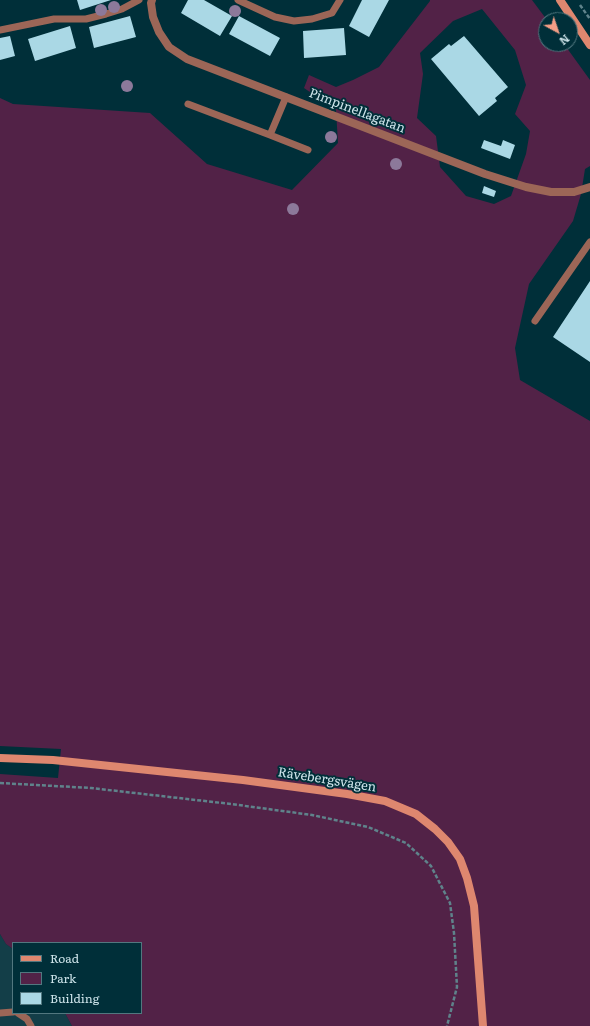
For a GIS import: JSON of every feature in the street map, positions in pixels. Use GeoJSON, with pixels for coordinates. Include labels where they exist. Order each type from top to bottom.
{"type":"FeatureCollection","features":[{"type":"Feature","properties":{"kind":"street","name":"Pimpinellagatan"},"geometry":{"type":"LineString","coordinates":[[152,0],[153,17],[159,32],[169,47],[187,59],[485,174],[526,187],[551,192],[574,192],[590,188]]}},
{"type":"Feature","properties":{"kind":"street"},"geometry":{"type":"LineString","coordinates":[[560,0],[590,45]]}},
{"type":"Feature","properties":{"kind":"street","name":"Rävebergsvägen"},"geometry":{"type":"LineString","coordinates":[[0,758],[53,760],[243,780],[340,793],[385,801],[416,814],[435,828],[448,842],[460,859],[467,878],[474,906],[483,1026]]}},
{"type":"Feature","properties":{"kind":"lane"},"geometry":{"type":"LineString","coordinates":[[0,30],[54,19],[86,19],[122,9],[139,0]]}},
{"type":"Feature","properties":{"kind":"lane"},"geometry":{"type":"LineString","coordinates":[[238,0],[275,17],[294,21],[312,19],[332,13],[340,0]]}},
{"type":"Feature","properties":{"kind":"lane"},"geometry":{"type":"LineString","coordinates":[[270,135],[286,97]]}},
{"type":"Feature","properties":{"kind":"lane"},"geometry":{"type":"LineString","coordinates":[[188,104],[308,150]]}},
{"type":"Feature","properties":{"kind":"lane"},"geometry":{"type":"LineString","coordinates":[[535,321],[590,242]]}},
{"type":"Feature","properties":{"kind":"lane"},"geometry":{"type":"LineString","coordinates":[[0,1013],[12,1012]]}},
{"type":"Feature","properties":{"kind":"lane"},"geometry":{"type":"LineString","coordinates":[[20,1014],[27,1019],[31,1026]]}},
{"type":"Feature","properties":{"kind":"path"},"geometry":{"type":"LineString","coordinates":[[578,3],[590,19]]}},
{"type":"Feature","properties":{"kind":"path"},"geometry":{"type":"LineString","coordinates":[[0,784],[91,788],[312,815],[368,827],[406,843],[431,866],[450,903],[454,933],[457,987],[447,1026]]}},
{"type":"Feature","properties":{"kind":"shaded area"},"geometry":{"type":"Polygon","coordinates":[[[0,934],[6,944],[12,948],[12,1014],[66,1014],[72,1026],[0,1026],[0,934]]]}},
{"type":"Feature","properties":{"kind":"green space"},"geometry":{"type":"Polygon","coordinates":[[[430,0],[532,0],[541,12],[538,12],[538,52],[570,52],[590,80],[590,166],[585,169],[581,194],[573,221],[529,284],[515,348],[520,380],[590,421],[590,1026],[72,1026],[66,1014],[142,1014],[142,942],[12,942],[12,948],[6,944],[0,934],[0,774],[58,778],[61,749],[0,746],[0,98],[13,104],[150,113],[207,164],[292,190],[338,143],[336,110],[304,88],[309,75],[336,87],[379,67],[430,0]],[[482,9],[453,21],[420,53],[423,74],[417,118],[436,136],[440,167],[466,196],[494,204],[511,196],[526,154],[530,131],[515,114],[526,85],[515,50],[482,9]]]}},
{"type":"Feature","properties":{"kind":"building"},"geometry":{"type":"Polygon","coordinates":[[[77,0],[111,0],[80,10],[77,0]]]}},
{"type":"Feature","properties":{"kind":"building"},"geometry":{"type":"Polygon","coordinates":[[[188,0],[204,0],[232,16],[220,36],[181,13],[188,0]]]}},
{"type":"Feature","properties":{"kind":"building"},"geometry":{"type":"Polygon","coordinates":[[[362,0],[389,0],[369,37],[349,26],[362,0]]]}},
{"type":"Feature","properties":{"kind":"building"},"geometry":{"type":"Polygon","coordinates":[[[130,16],[136,37],[94,48],[89,27],[130,16]]]}},
{"type":"Feature","properties":{"kind":"building"},"geometry":{"type":"Polygon","coordinates":[[[239,16],[280,38],[270,56],[229,34],[239,16]]]}},
{"type":"Feature","properties":{"kind":"building"},"geometry":{"type":"Polygon","coordinates":[[[70,26],[76,48],[35,61],[28,39],[70,26]]]}},
{"type":"Feature","properties":{"kind":"building"},"geometry":{"type":"Polygon","coordinates":[[[344,28],[346,55],[304,58],[303,31],[344,28]]]}},
{"type":"Feature","properties":{"kind":"building"},"geometry":{"type":"Polygon","coordinates":[[[10,36],[15,56],[0,60],[0,38],[10,36]]]}},
{"type":"Feature","properties":{"kind":"building"},"geometry":{"type":"Polygon","coordinates":[[[464,36],[508,87],[495,98],[497,101],[479,116],[431,59],[449,44],[451,46],[464,36]]]}},
{"type":"Feature","properties":{"kind":"building"},"geometry":{"type":"Polygon","coordinates":[[[484,140],[501,146],[503,140],[515,145],[510,159],[481,148],[484,140]]]}},
{"type":"Feature","properties":{"kind":"building"},"geometry":{"type":"Polygon","coordinates":[[[484,186],[496,191],[494,197],[482,193],[484,186]]]}},
{"type":"Feature","properties":{"kind":"building"},"geometry":{"type":"Polygon","coordinates":[[[590,281],[590,362],[553,337],[590,281]]]}}]}
